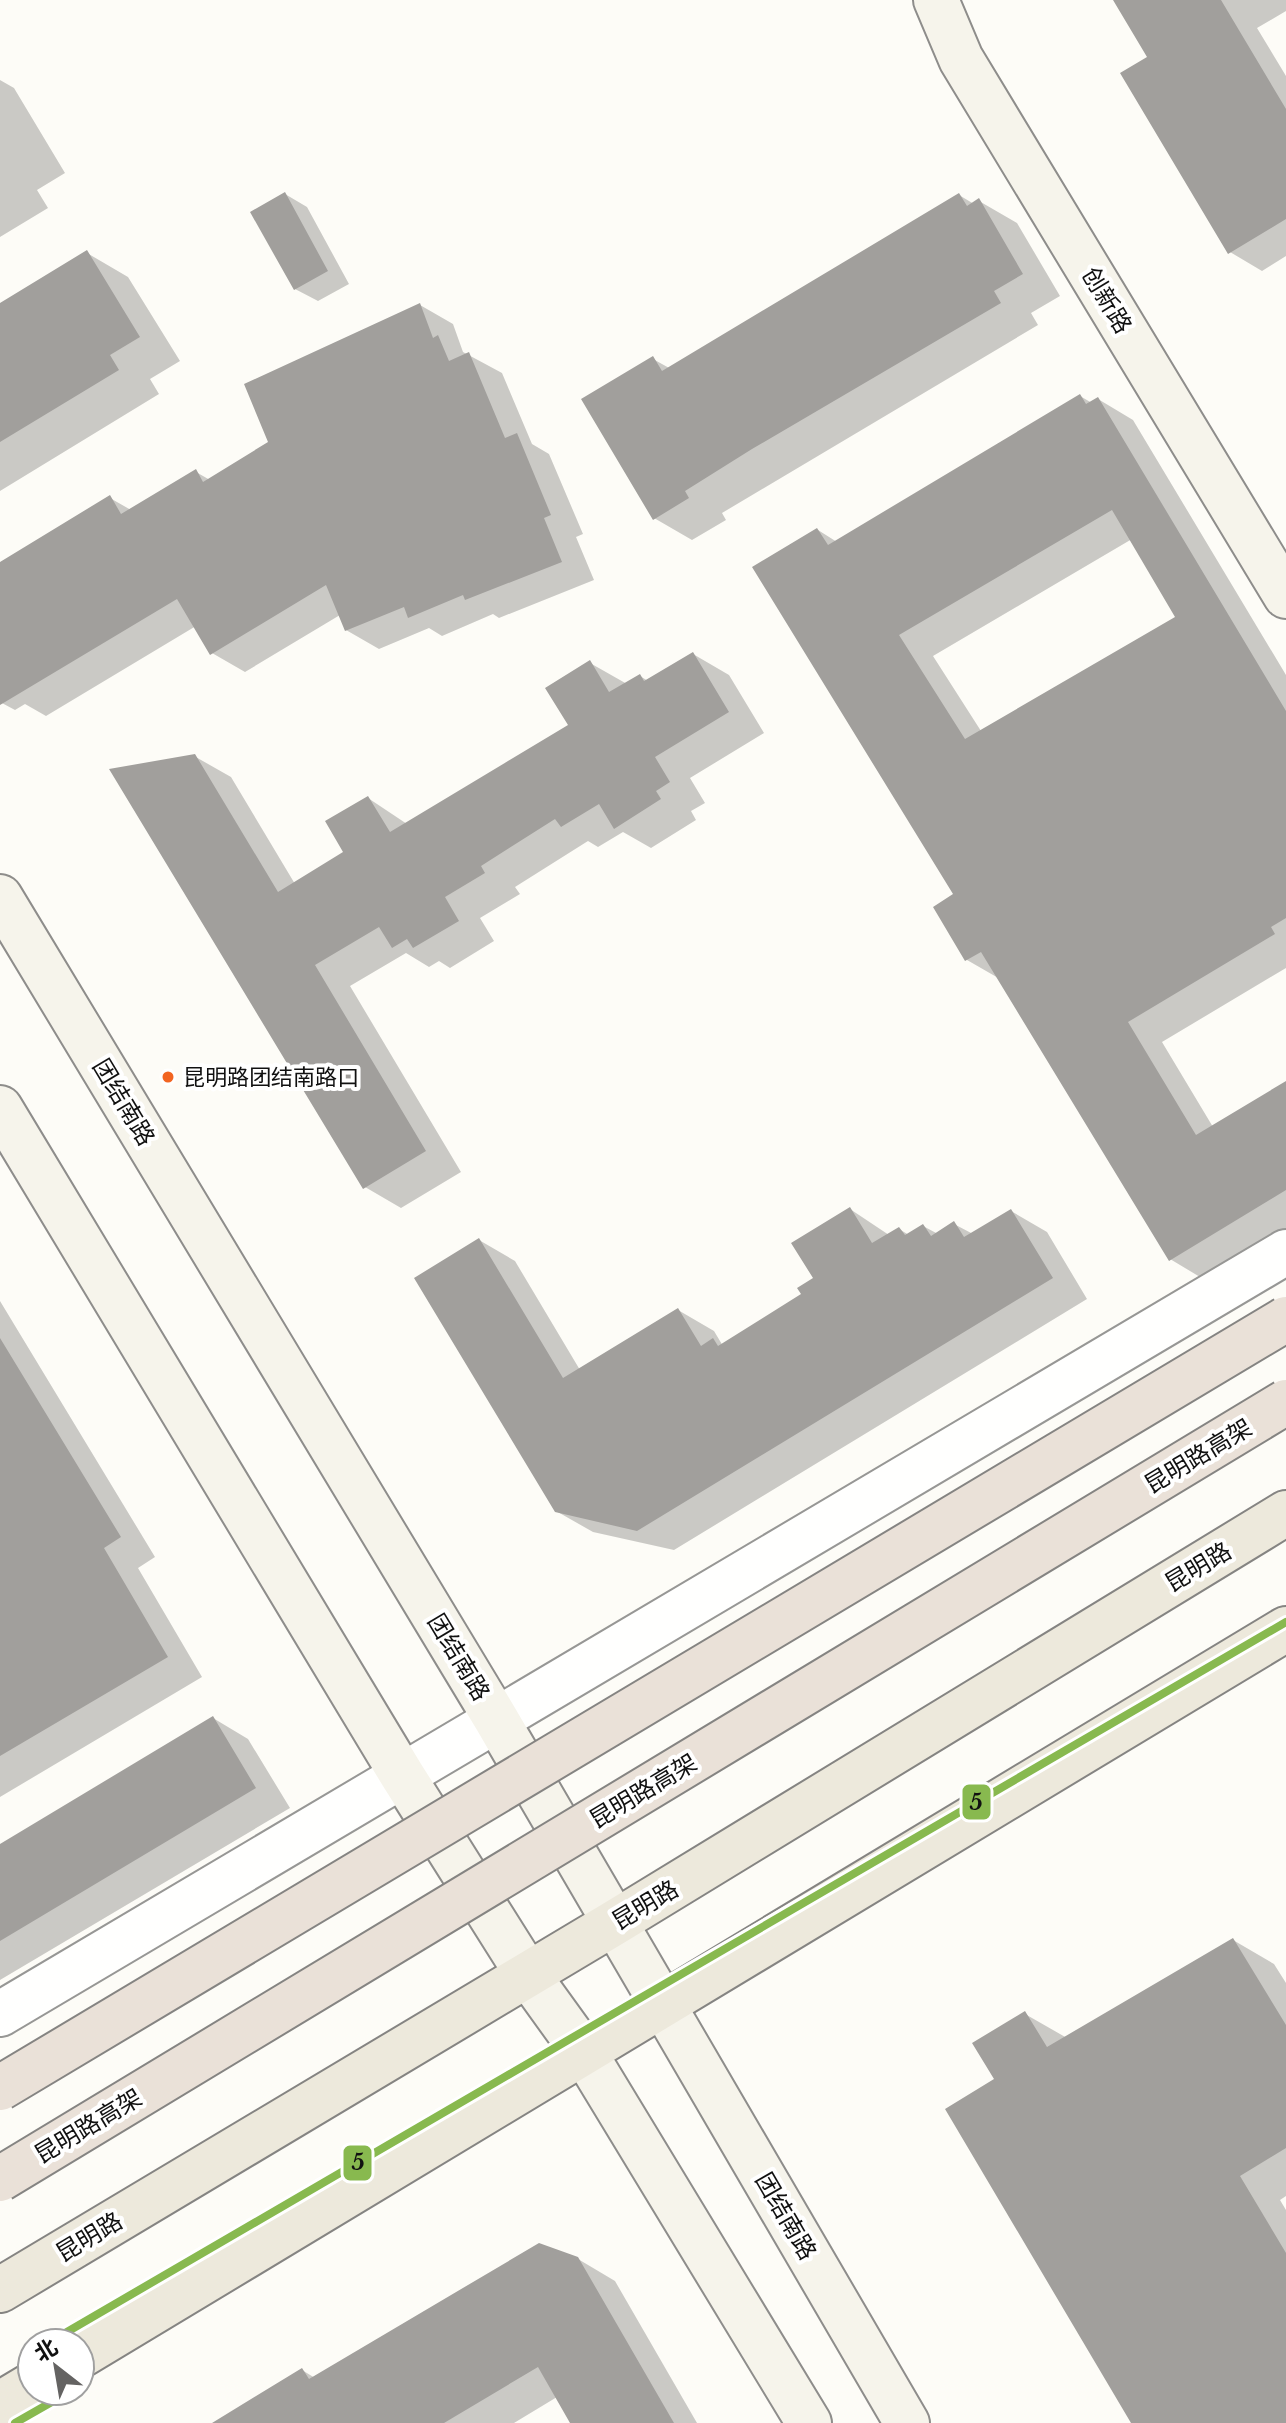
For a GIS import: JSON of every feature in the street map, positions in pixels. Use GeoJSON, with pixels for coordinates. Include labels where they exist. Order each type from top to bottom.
{"type":"FeatureCollection","features":[{"type":"Feature","properties":{"kind":"highway"},"geometry":{"type":"LineString","coordinates":[[0,2088],[1286,1319]]}},
{"type":"Feature","properties":{"kind":"highway","name":"昆明路高架"},"geometry":{"type":"LineString","coordinates":[[0,2179],[1286,1402]]}},
{"type":"Feature","properties":{"kind":"main road","name":"创新路"},"geometry":{"type":"LineString","coordinates":[[936,0],[961,59],[1286,596]]}},
{"type":"Feature","properties":{"kind":"main road","name":"团结南路"},"geometry":{"type":"LineString","coordinates":[[0,897],[496,1719],[907,2423]]}},
{"type":"Feature","properties":{"kind":"main road"},"geometry":{"type":"LineString","coordinates":[[0,1108],[402,1775],[528,1975],[585,2054],[809,2423]]}},
{"type":"Feature","properties":{"kind":"main road","name":"昆明路"},"geometry":{"type":"LineString","coordinates":[[0,2290],[528,1975],[1286,1513]]}},
{"type":"Feature","properties":{"kind":"main road"},"geometry":{"type":"LineString","coordinates":[[96,2346],[1286,1629]]}},
{"type":"Feature","properties":{"kind":"street"},"geometry":{"type":"LineString","coordinates":[[0,2014],[1286,1252]]}},
{"type":"Feature","properties":{"kind":"building"},"geometry":{"type":"Polygon","coordinates":[[[1113,0],[1221,0],[1286,109],[1286,219],[1228,254],[1120,73],[1147,57],[1113,0]]]}},
{"type":"Feature","properties":{"kind":"building"},"geometry":{"type":"Polygon","coordinates":[[[285,192],[328,271],[294,290],[250,212],[285,192]]]}},
{"type":"Feature","properties":{"kind":"building"},"geometry":{"type":"Polygon","coordinates":[[[959,193],[967,206],[979,198],[1023,274],[994,291],[1001,303],[752,449],[685,491],[689,498],[653,520],[581,399],[653,356],[662,371],[959,193]]]}},
{"type":"Feature","properties":{"kind":"building"},"geometry":{"type":"Polygon","coordinates":[[[87,250],[140,337],[110,355],[119,370],[0,442],[0,303],[87,250]]]}},
{"type":"Feature","properties":{"kind":"building"},"geometry":{"type":"Polygon","coordinates":[[[420,303],[433,338],[438,335],[449,361],[469,352],[505,438],[517,433],[551,515],[544,518],[562,562],[465,600],[463,595],[408,618],[404,607],[345,631],[326,585],[210,655],[177,599],[0,705],[0,562],[110,495],[121,514],[196,469],[203,482],[268,442],[244,384],[420,303]]]}},
{"type":"Feature","properties":{"kind":"building"},"geometry":{"type":"Polygon","coordinates":[[[1080,394],[1086,404],[1098,397],[1286,711],[1286,918],[1271,927],[1275,934],[1128,1022],[1196,1135],[1286,1081],[1286,1190],[1169,1261],[981,952],[965,961],[933,907],[953,894],[752,567],[817,528],[828,545],[1080,394]],[[1112,510],[899,635],[965,739],[1175,617],[1112,510]]]}},
{"type":"Feature","properties":{"kind":"building"},"geometry":{"type":"Polygon","coordinates":[[[693,652],[729,712],[655,757],[670,782],[656,791],[661,799],[614,829],[599,804],[561,827],[555,819],[481,866],[485,873],[445,897],[459,921],[413,948],[407,939],[392,948],[379,927],[315,965],[426,1151],[363,1189],[109,769],[195,754],[278,892],[343,852],[325,821],[368,796],[390,832],[568,725],[545,688],[590,660],[609,692],[640,674],[644,681],[693,652]]]}},
{"type":"Feature","properties":{"kind":"building"},"geometry":{"type":"Polygon","coordinates":[[[850,1207],[872,1243],[899,1227],[905,1235],[923,1224],[931,1236],[954,1221],[964,1237],[1011,1209],[1053,1278],[637,1531],[555,1512],[414,1278],[479,1238],[563,1378],[678,1308],[701,1346],[713,1338],[718,1346],[801,1294],[797,1288],[813,1278],[791,1243],[850,1207]]]}},
{"type":"Feature","properties":{"kind":"building"},"geometry":{"type":"Polygon","coordinates":[[[0,1338],[121,1537],[104,1548],[168,1657],[0,1756],[0,1338]]]}},
{"type":"Feature","properties":{"kind":"building"},"geometry":{"type":"Polygon","coordinates":[[[213,1716],[256,1788],[0,1941],[0,1844],[213,1716]]]}},
{"type":"Feature","properties":{"kind":"building"},"geometry":{"type":"Polygon","coordinates":[[[1233,1938],[1286,2025],[1286,2148],[1240,2176],[1286,2253],[1286,2423],[1131,2423],[945,2109],[994,2079],[972,2043],[1025,2011],[1047,2047],[1233,1938]]]}},
{"type":"Feature","properties":{"kind":"building"},"geometry":{"type":"Polygon","coordinates":[[[539,2243],[578,2257],[674,2423],[570,2423],[538,2367],[444,2423],[212,2423],[302,2368],[309,2379],[539,2243]]]}},
{"type":"Feature","properties":{"kind":"transit line","name":"5"},"geometry":{"type":"LineString","coordinates":[[75,2327],[1286,1622]]}},
{"type":"Feature","properties":{"kind":"transit line","name":"5"},"geometry":{"type":"LineString","coordinates":[[15,2423],[43,2407]]}},
{"type":"Feature","properties":{"kind":"place","name":"昆明路团结南路口"},"geometry":{"type":"Point","coordinates":[168,1077]}}]}
